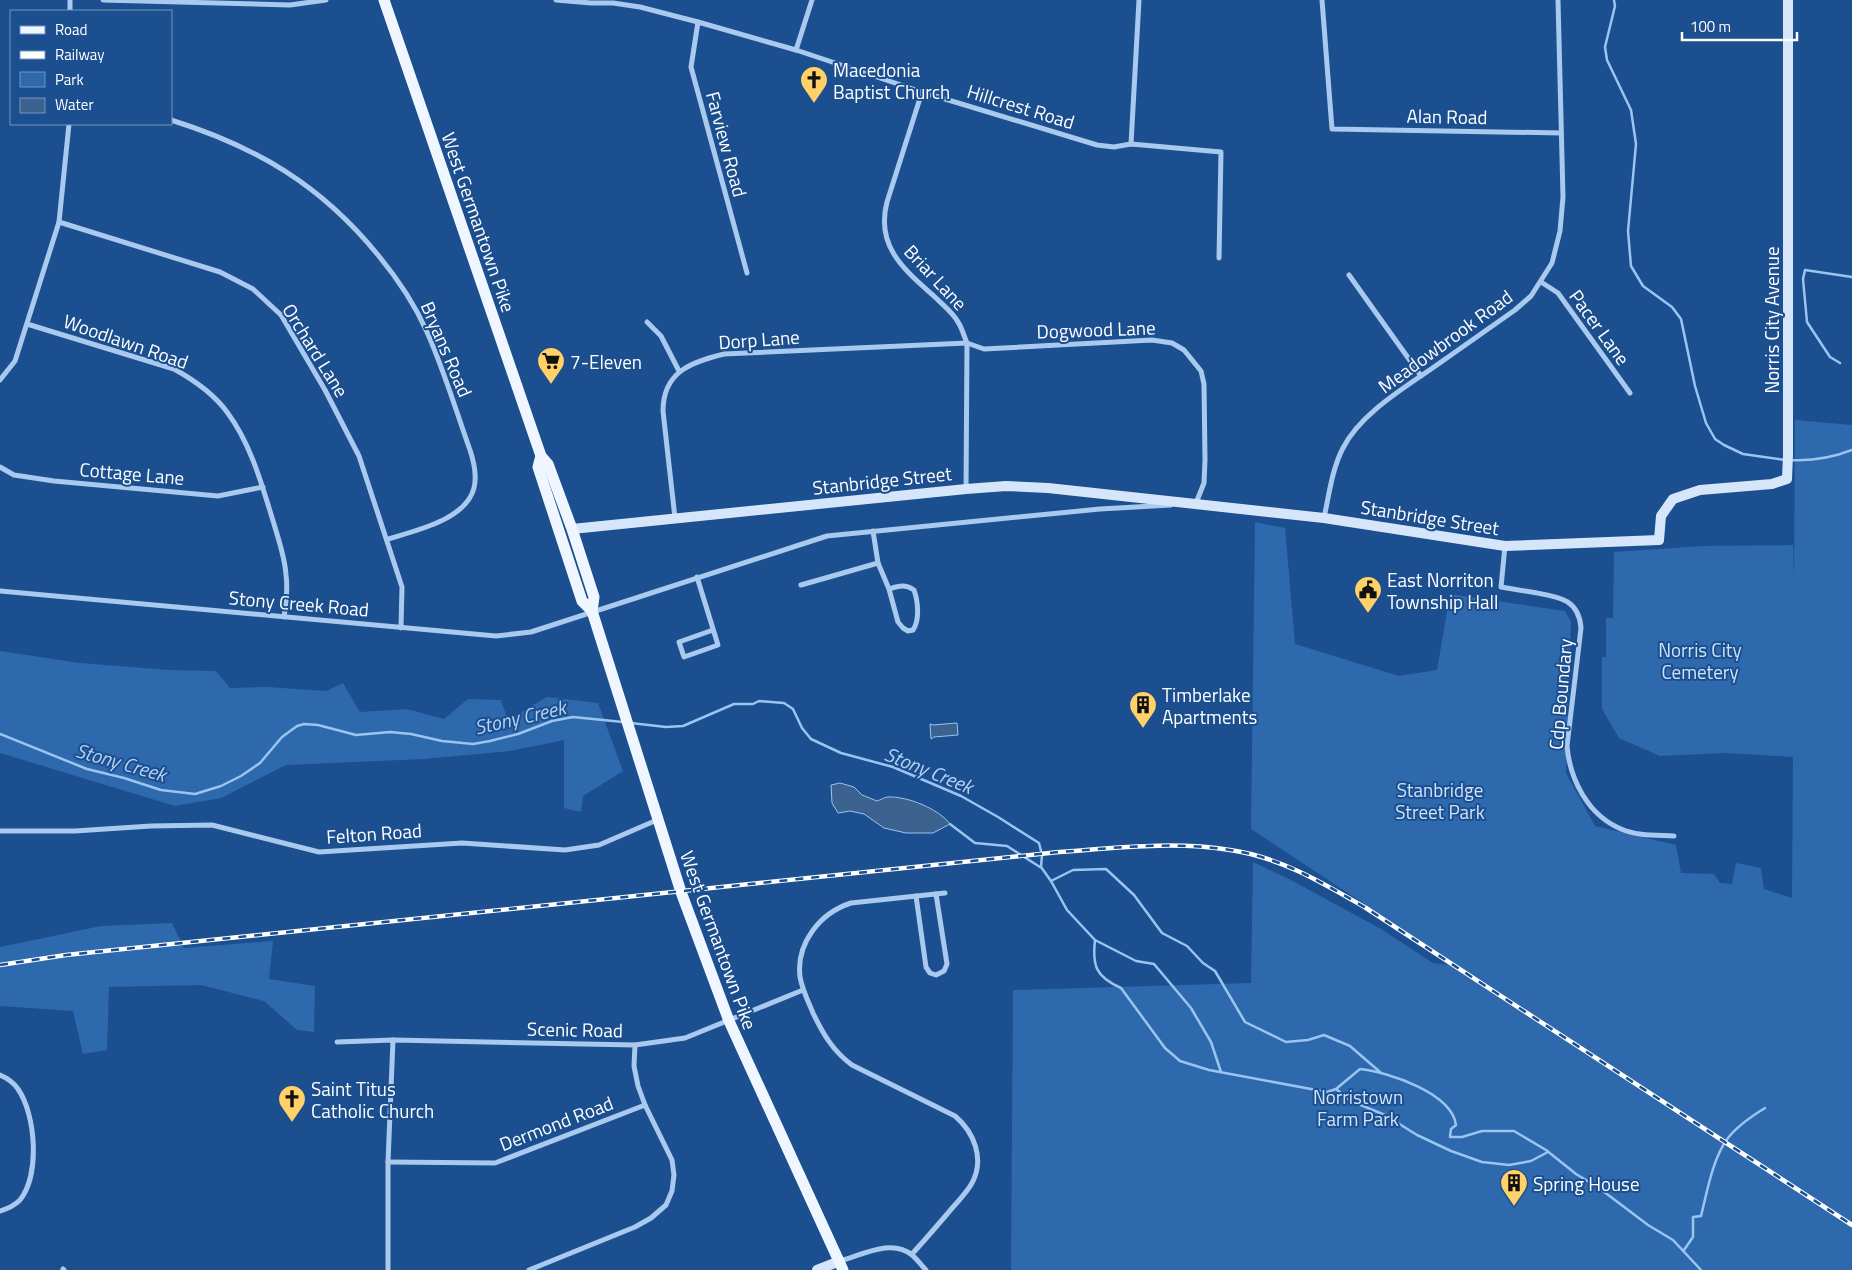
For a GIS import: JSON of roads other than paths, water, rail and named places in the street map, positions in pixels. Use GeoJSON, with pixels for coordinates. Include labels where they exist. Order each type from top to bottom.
{"type":"FeatureCollection","features":[{"type":"Feature","properties":{"kind":"main road","name":"West Germantown Pike"},"geometry":{"type":"LineString","coordinates":[[384,0],[541,456],[548,464],[572,529],[594,597],[592,611],[681,892],[728,1021],[841,1266]]}},
{"type":"Feature","properties":{"kind":"main road","name":"West Germantown Pike"},"geometry":{"type":"LineString","coordinates":[[541,456],[538,467],[582,601],[592,611]]}},
{"type":"Feature","properties":{"kind":"street"},"geometry":{"type":"LineString","coordinates":[[103,0],[290,5],[326,0]]}},
{"type":"Feature","properties":{"kind":"street","name":"Hillcrest Road"},"geometry":{"type":"LineString","coordinates":[[556,0],[613,3],[640,7],[698,22],[796,50],[922,92],[1096,145],[1114,147],[1131,144],[1220,152],[1219,258]]}},
{"type":"Feature","properties":{"kind":"street"},"geometry":{"type":"LineString","coordinates":[[796,50],[812,0]]}},
{"type":"Feature","properties":{"kind":"street"},"geometry":{"type":"LineString","coordinates":[[1131,144],[1139,0]]}},
{"type":"Feature","properties":{"kind":"street","name":"Alan Road"},"geometry":{"type":"LineString","coordinates":[[1322,0],[1332,129],[1561,132]]}},
{"type":"Feature","properties":{"kind":"street","name":"Meadowbrook Road"},"geometry":{"type":"LineString","coordinates":[[1324,518],[1332,479],[1343,448],[1353,432],[1386,401],[1532,296],[1552,264],[1560,231],[1563,198],[1558,0]]}},
{"type":"Feature","properties":{"kind":"street","name":"Norris City Avenue"},"geometry":{"type":"LineString","coordinates":[[1659,540],[1661,516],[1673,499],[1700,490],[1772,484],[1787,479],[1788,0]]}},
{"type":"Feature","properties":{"kind":"street","name":"Farview Road"},"geometry":{"type":"LineString","coordinates":[[698,22],[691,67],[747,273]]}},
{"type":"Feature","properties":{"kind":"street","name":"Briar Lane"},"geometry":{"type":"LineString","coordinates":[[922,92],[887,202],[884,228],[886,241],[901,265],[958,321],[967,343],[966,489]]}},
{"type":"Feature","properties":{"kind":"street","name":"Bryans Road"},"geometry":{"type":"LineString","coordinates":[[172,120],[234,143],[301,180],[319,194],[362,236],[389,268],[410,299],[427,331],[470,450],[474,465],[474,490],[468,501],[448,518],[388,539]]}},
{"type":"Feature","properties":{"kind":"street"},"geometry":{"type":"LineString","coordinates":[[0,380],[15,361],[59,222],[69,125]]}},
{"type":"Feature","properties":{"kind":"street","name":"Orchard Lane"},"geometry":{"type":"LineString","coordinates":[[59,222],[220,272],[253,289],[281,315],[359,456],[388,539],[402,588],[401,628]]}},
{"type":"Feature","properties":{"kind":"street"},"geometry":{"type":"LineString","coordinates":[[1349,275],[1421,376]]}},
{"type":"Feature","properties":{"kind":"street","name":"Pacer Lane"},"geometry":{"type":"LineString","coordinates":[[1541,282],[1558,294],[1630,394]]}},
{"type":"Feature","properties":{"kind":"street"},"geometry":{"type":"LineString","coordinates":[[646,322],[661,336],[679,371],[663,397],[676,518]]}},
{"type":"Feature","properties":{"kind":"street","name":"Woodlawn Road"},"geometry":{"type":"LineString","coordinates":[[27,324],[174,369],[195,380],[226,411],[239,432],[263,487],[282,553],[286,576],[284,617]]}},
{"type":"Feature","properties":{"kind":"street","name":"Dogwood Lane"},"geometry":{"type":"LineString","coordinates":[[967,343],[984,349],[1152,340],[1172,343],[1184,350],[1194,360],[1204,384],[1204,483],[1196,504]]}},
{"type":"Feature","properties":{"kind":"street","name":"Dorp Lane"},"geometry":{"type":"LineString","coordinates":[[679,371],[690,364],[724,354],[967,343]]}},
{"type":"Feature","properties":{"kind":"street","name":"Cottage Lane"},"geometry":{"type":"LineString","coordinates":[[0,467],[14,475],[54,481],[218,496],[263,487]]}},
{"type":"Feature","properties":{"kind":"street","name":"Stanbridge Street"},"geometry":{"type":"LineString","coordinates":[[572,529],[1006,486],[1048,488],[1324,518],[1505,546],[1659,540]]}},
{"type":"Feature","properties":{"kind":"street","name":"Stanbridge Street"},"geometry":{"type":"LineString","coordinates":[[592,611],[827,536],[1100,509],[1196,504]]}},
{"type":"Feature","properties":{"kind":"street"},"geometry":{"type":"LineString","coordinates":[[873,531],[878,563],[889,589],[898,622],[908,631],[913,630],[917,625],[918,618],[914,590],[908,586],[901,585],[889,589]]}},
{"type":"Feature","properties":{"kind":"street","name":"Cdp Boundary"},"geometry":{"type":"LineString","coordinates":[[1505,546],[1501,587],[1560,597],[1571,604],[1581,620],[1582,628],[1567,746],[1570,764],[1582,795],[1588,804],[1603,818],[1621,829],[1637,833],[1674,836]]}},
{"type":"Feature","properties":{"kind":"street"},"geometry":{"type":"LineString","coordinates":[[801,585],[878,563]]}},
{"type":"Feature","properties":{"kind":"street"},"geometry":{"type":"LineString","coordinates":[[697,577],[718,645],[684,657],[679,642],[713,630]]}},
{"type":"Feature","properties":{"kind":"street","name":"Stony Creek Road"},"geometry":{"type":"LineString","coordinates":[[0,592],[496,636],[531,632],[592,611]]}},
{"type":"Feature","properties":{"kind":"street","name":"Felton Road"},"geometry":{"type":"LineString","coordinates":[[0,831],[75,832],[151,826],[212,825],[318,852],[462,842],[565,850],[600,845],[657,820]]}},
{"type":"Feature","properties":{"kind":"street"},"geometry":{"type":"LineString","coordinates":[[912,1254],[961,1198],[973,1181],[977,1164],[976,1146],[973,1138],[963,1122],[955,1116],[845,1060],[825,1038],[803,990],[800,979],[800,963],[809,936],[818,923],[834,910],[851,903],[945,893]]}},
{"type":"Feature","properties":{"kind":"street"},"geometry":{"type":"LineString","coordinates":[[916,896],[926,966],[930,973],[936,975],[944,971],[947,964],[936,894]]}},
{"type":"Feature","properties":{"kind":"street","name":"Scenic Road"},"geometry":{"type":"LineString","coordinates":[[337,1042],[393,1040],[635,1045],[684,1038],[803,990]]}},
{"type":"Feature","properties":{"kind":"street"},"geometry":{"type":"LineString","coordinates":[[388,1270],[388,1162],[393,1040]]}},
{"type":"Feature","properties":{"kind":"street"},"geometry":{"type":"LineString","coordinates":[[529,1270],[635,1227],[651,1218],[666,1205],[672,1191],[674,1175],[672,1160],[645,1105],[638,1086],[634,1066],[635,1045]]}},
{"type":"Feature","properties":{"kind":"street"},"geometry":{"type":"LineString","coordinates":[[0,1075],[19,1090],[32,1128],[32,1171],[29,1184],[19,1200],[0,1211]]}},
{"type":"Feature","properties":{"kind":"street","name":"Dermond Road"},"geometry":{"type":"LineString","coordinates":[[388,1162],[495,1163],[645,1105]]}},
{"type":"Feature","properties":{"kind":"street"},"geometry":{"type":"LineString","coordinates":[[817,1270],[841,1266],[892,1246],[912,1254],[926,1270]]}},
{"type":"Feature","properties":{"kind":"water"},"geometry":{"type":"Polygon","coordinates":[[[957,723],[958,735],[934,737],[931,739],[930,724],[957,723]]]}},
{"type":"Feature","properties":{"kind":"water"},"geometry":{"type":"Polygon","coordinates":[[[840,783],[854,787],[862,795],[877,801],[888,797],[896,797],[922,804],[945,818],[950,824],[933,833],[906,833],[884,828],[864,814],[850,811],[838,813],[832,803],[831,785],[840,783]]]}},
{"type":"Feature","properties":{"kind":"waterway"},"geometry":{"type":"LineString","coordinates":[[1614,0],[1615,6],[1605,47],[1607,60],[1631,110],[1636,144],[1628,231],[1631,266],[1643,286],[1672,307],[1681,319],[1695,386],[1706,423],[1715,439],[1743,454],[1785,460]]}},
{"type":"Feature","properties":{"kind":"waterway"},"geometry":{"type":"LineString","coordinates":[[1840,363],[1830,357],[1807,322],[1803,279],[1805,270],[1852,277]]}},
{"type":"Feature","properties":{"kind":"waterway"},"geometry":{"type":"LineString","coordinates":[[1791,460],[1822,458],[1852,450]]}},
{"type":"Feature","properties":{"kind":"waterway","name":"Stony Creek"},"geometry":{"type":"LineString","coordinates":[[631,723],[666,727],[683,726],[734,704],[753,704],[759,701],[784,703],[793,709],[802,728],[811,739],[841,753],[893,767],[961,796],[1039,843],[1042,855],[1041,867],[1067,910],[1095,940],[1095,964],[1101,975],[1121,988],[1165,1048],[1180,1061],[1209,1070],[1327,1092],[1336,1089],[1360,1069],[1386,1075],[1417,1086],[1443,1103],[1452,1114],[1456,1125],[1451,1129],[1450,1137],[1462,1137],[1482,1131],[1514,1131],[1546,1150],[1576,1174],[1599,1188],[1648,1225],[1673,1240],[1701,1270]]}},
{"type":"Feature","properties":{"kind":"waterway","name":"Stony Creek"},"geometry":{"type":"LineString","coordinates":[[0,734],[87,769],[161,790],[195,794],[221,786],[241,776],[260,763],[282,737],[297,726],[304,724],[318,725],[356,735],[390,732],[473,744],[518,734],[552,721],[573,717],[623,722]]}},
{"type":"Feature","properties":{"kind":"waterway","name":"Stony Creek"},"geometry":{"type":"LineString","coordinates":[[950,824],[975,843],[1007,846],[1040,867]]}},
{"type":"Feature","properties":{"kind":"waterway","name":"Stony Creek"},"geometry":{"type":"LineString","coordinates":[[1051,881],[1073,870],[1106,869],[1134,895],[1162,933],[1187,946],[1203,963],[1215,971],[1245,1022],[1286,1042],[1308,1040],[1324,1035],[1350,1046],[1380,1072]]}},
{"type":"Feature","properties":{"kind":"waterway","name":"Stony Creek"},"geometry":{"type":"LineString","coordinates":[[1095,940],[1136,961],[1154,964],[1191,1008],[1211,1042],[1221,1072]]}},
{"type":"Feature","properties":{"kind":"waterway","name":"Stony Creek"},"geometry":{"type":"LineString","coordinates":[[1336,1089],[1351,1101],[1385,1115],[1417,1135],[1451,1151],[1482,1162],[1509,1165],[1531,1161],[1548,1152]]}},
{"type":"Feature","properties":{"kind":"waterway"},"geometry":{"type":"LineString","coordinates":[[1684,1250],[1693,1237],[1693,1217],[1701,1216],[1711,1175],[1723,1146],[1732,1133],[1765,1108]]}},
{"type":"Feature","properties":{"kind":"railway"},"geometry":{"type":"LineString","coordinates":[[0,965],[66,955],[1059,852],[1123,847],[1209,847],[1266,858],[1301,872],[1366,908],[1852,1225]]}},
{"type":"Feature","properties":{"kind":"place","name":"Macedonia Baptist Church"},"geometry":{"type":"Point","coordinates":[814,104]}},
{"type":"Feature","properties":{"kind":"place","name":"7-Eleven"},"geometry":{"type":"Point","coordinates":[551,385]}},
{"type":"Feature","properties":{"kind":"place","name":"East Norriton Township Hall"},"geometry":{"type":"Point","coordinates":[1368,614]}},
{"type":"Feature","properties":{"kind":"place","name":"Timberlake Apartments"},"geometry":{"type":"Point","coordinates":[1143,729]}},
{"type":"Feature","properties":{"kind":"place","name":"Saint Titus Catholic Church"},"geometry":{"type":"Point","coordinates":[292,1123]}},
{"type":"Feature","properties":{"kind":"place","name":"Spring House"},"geometry":{"type":"Point","coordinates":[1514,1207]}},
{"type":"Feature","properties":{"kind":"park label","name":"Norris City Cemetery"},"geometry":{"type":"Point","coordinates":[1700,660]}},
{"type":"Feature","properties":{"kind":"park label","name":"Stanbridge Street Park"},"geometry":{"type":"Point","coordinates":[1440,800]}},
{"type":"Feature","properties":{"kind":"park label","name":"Norristown Farm Park"},"geometry":{"type":"Point","coordinates":[1358,1107]}}]}
